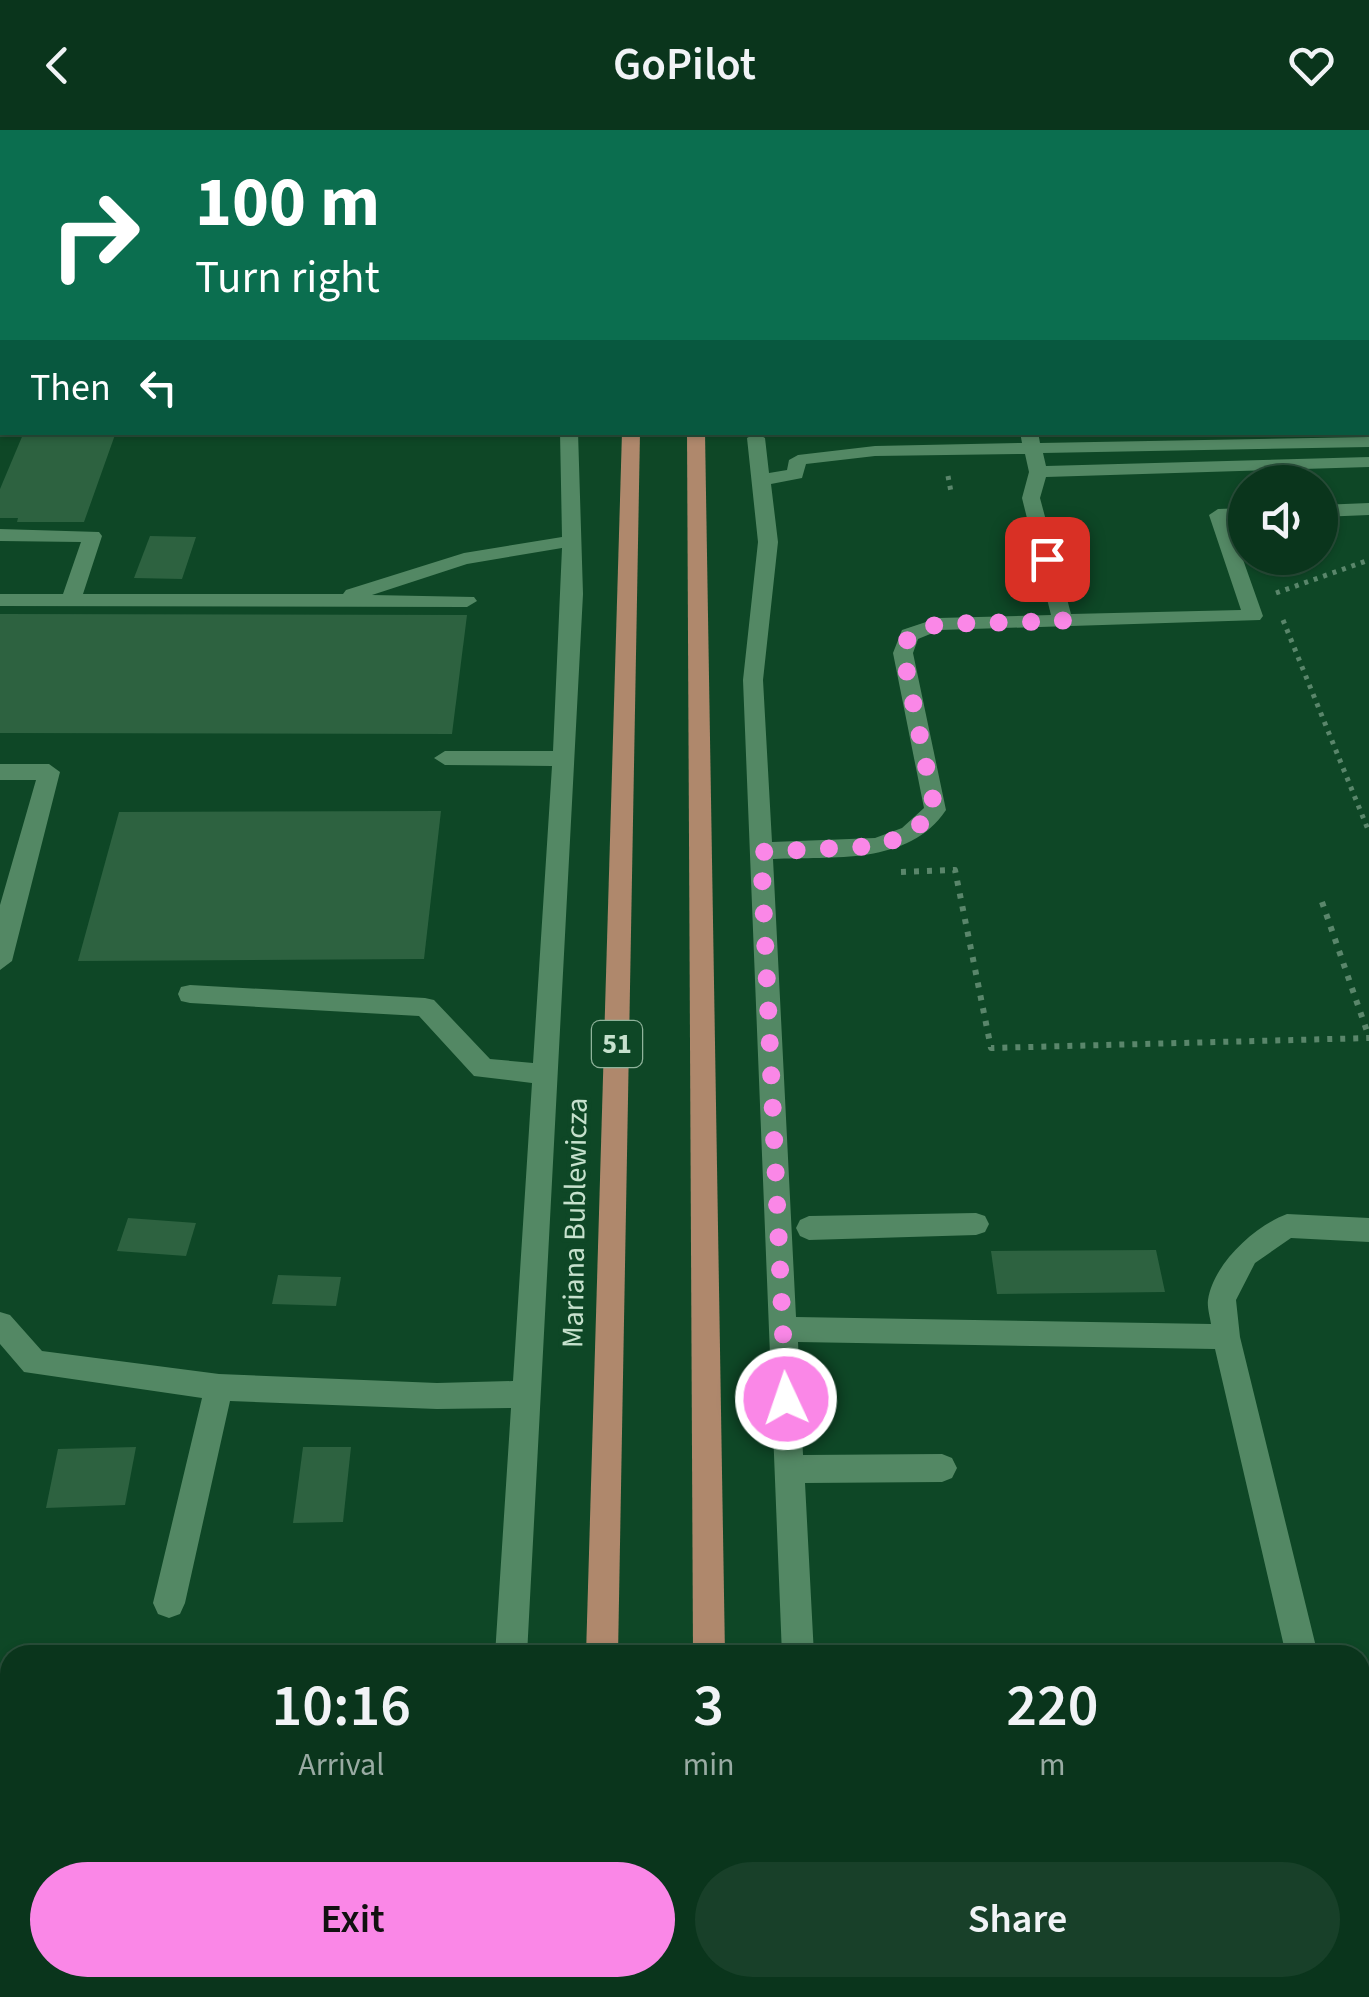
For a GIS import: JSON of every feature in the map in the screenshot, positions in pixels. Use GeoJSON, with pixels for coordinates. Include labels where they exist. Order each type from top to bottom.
{"type":"FeatureCollection","features":[{"type":"Feature","properties":{"kind":"main road","name":"Mariana Bublewicza"},"geometry":{"type":"LineString","coordinates":[[602,1645],[631,435]]}},
{"type":"Feature","properties":{"kind":"main road"},"geometry":{"type":"LineString","coordinates":[[696,435],[709,1645]]}},
{"type":"Feature","properties":{"kind":"lane"},"geometry":{"type":"LineString","coordinates":[[512,1645],[573,594],[569,435]]}},
{"type":"Feature","properties":{"kind":"lane"},"geometry":{"type":"LineString","coordinates":[[756,438],[768,542],[753,680],[798,1645]]}},
{"type":"Feature","properties":{"kind":"lane"},"geometry":{"type":"LineString","coordinates":[[763,480],[796,474],[798,460],[1031,439],[1369,442]]}},
{"type":"Feature","properties":{"kind":"lane"},"geometry":{"type":"LineString","coordinates":[[1031,439],[1038,472],[1031,498],[1063,621]]}},
{"type":"Feature","properties":{"kind":"lane"},"geometry":{"type":"LineString","coordinates":[[1038,472],[1369,462]]}},
{"type":"Feature","properties":{"kind":"lane"},"geometry":{"type":"LineString","coordinates":[[1338,510],[1369,509]]}},
{"type":"Feature","properties":{"kind":"lane"},"geometry":{"type":"LineString","coordinates":[[1228,515],[1218,515],[1228,544]]}},
{"type":"Feature","properties":{"kind":"lane"},"geometry":{"type":"LineString","coordinates":[[0,536],[92,536],[72,600]]}},
{"type":"Feature","properties":{"kind":"lane"},"geometry":{"type":"LineString","coordinates":[[330,601],[464,558],[572,542]]}},
{"type":"Feature","properties":{"kind":"lane"},"geometry":{"type":"LineString","coordinates":[[761,852],[877,846],[910,834],[935,810],[903,653],[909,635],[938,624],[1253,616],[1239,575]]}},
{"type":"Feature","properties":{"kind":"lane"},"geometry":{"type":"LineString","coordinates":[[0,600],[467,602]]}},
{"type":"Feature","properties":{"kind":"lane"},"geometry":{"type":"LineString","coordinates":[[445,758],[564,758]]}},
{"type":"Feature","properties":{"kind":"lane"},"geometry":{"type":"LineString","coordinates":[[0,772],[49,772],[5,911],[0,961]]}},
{"type":"Feature","properties":{"kind":"lane"},"geometry":{"type":"LineString","coordinates":[[190,994],[425,1007],[483,1069],[545,1074]]}},
{"type":"Feature","properties":{"kind":"lane"},"geometry":{"type":"LineString","coordinates":[[809,1228],[976,1224]]}},
{"type":"Feature","properties":{"kind":"lane"},"geometry":{"type":"LineString","coordinates":[[1300,1645],[1226,1337],[1222,1299],[1245,1256],[1287,1226],[1369,1228]]}},
{"type":"Feature","properties":{"kind":"lane"},"geometry":{"type":"LineString","coordinates":[[0,1324],[34,1363],[219,1387],[437,1396],[526,1394]]}},
{"type":"Feature","properties":{"kind":"lane"},"geometry":{"type":"LineString","coordinates":[[783,1328],[1226,1337]]}},
{"type":"Feature","properties":{"kind":"lane"},"geometry":{"type":"LineString","coordinates":[[169,1603],[219,1387]]}},
{"type":"Feature","properties":{"kind":"lane"},"geometry":{"type":"LineString","coordinates":[[790,1469],[942,1468]]}},
{"type":"Feature","properties":{"kind":"path"},"geometry":{"type":"LineString","coordinates":[[948,479],[951,492]]}},
{"type":"Feature","properties":{"kind":"path"},"geometry":{"type":"LineString","coordinates":[[1272,594],[1369,560]]}},
{"type":"Feature","properties":{"kind":"path"},"geometry":{"type":"LineString","coordinates":[[1280,612],[1369,832]]}},
{"type":"Feature","properties":{"kind":"path"},"geometry":{"type":"LineString","coordinates":[[955,870],[992,1048],[1369,1037],[1322,902]]}},
{"type":"Feature","properties":{"kind":"building"},"geometry":{"type":"Polygon","coordinates":[[[23,435],[115,435],[84,522],[17,522],[18,518],[0,518],[0,489],[23,435]]]}},
{"type":"Feature","properties":{"kind":"building"},"geometry":{"type":"Polygon","coordinates":[[[150,536],[196,537],[182,579],[134,578],[150,536]]]}},
{"type":"Feature","properties":{"kind":"building"},"geometry":{"type":"Polygon","coordinates":[[[0,614],[467,615],[452,734],[0,733],[0,614]]]}},
{"type":"Feature","properties":{"kind":"building"},"geometry":{"type":"Polygon","coordinates":[[[441,811],[424,959],[78,961],[119,812],[441,811]]]}},
{"type":"Feature","properties":{"kind":"building"},"geometry":{"type":"Polygon","coordinates":[[[128,1218],[196,1223],[186,1256],[117,1251],[128,1218]]]}},
{"type":"Feature","properties":{"kind":"building"},"geometry":{"type":"Polygon","coordinates":[[[1156,1250],[1165,1292],[997,1294],[991,1251],[1156,1250]]]}},
{"type":"Feature","properties":{"kind":"building"},"geometry":{"type":"Polygon","coordinates":[[[278,1275],[341,1277],[336,1306],[272,1304],[278,1275]]]}},
{"type":"Feature","properties":{"kind":"building"},"geometry":{"type":"Polygon","coordinates":[[[136,1447],[125,1505],[46,1508],[58,1449],[136,1447]]]}},
{"type":"Feature","properties":{"kind":"building"},"geometry":{"type":"Polygon","coordinates":[[[303,1447],[351,1447],[343,1522],[293,1523],[303,1447]]]}},
{"type":"Feature","properties":{"kind":"route"},"geometry":{"type":"LineString","coordinates":[[786,1399],[761,852],[877,846],[910,834],[935,810],[903,653],[909,635],[938,624],[1063,621],[1047,559]]}}]}
